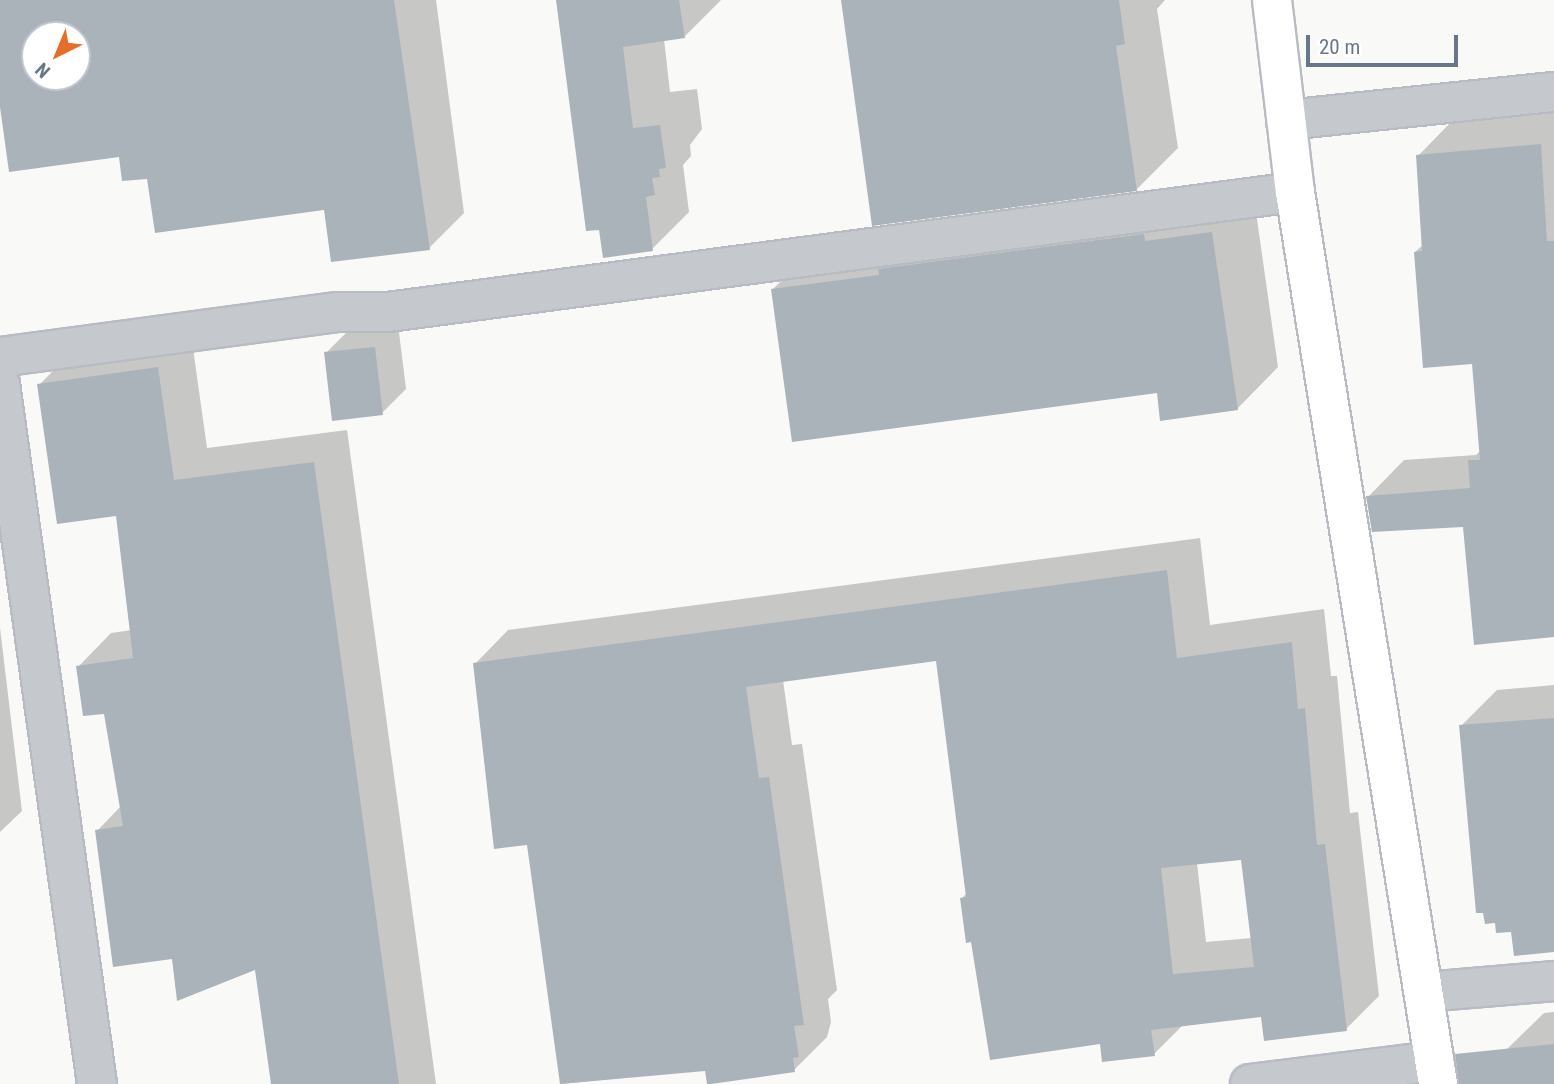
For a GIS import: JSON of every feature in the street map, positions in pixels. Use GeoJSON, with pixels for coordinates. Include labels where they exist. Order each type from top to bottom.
{"type":"FeatureCollection","features":[{"type":"Feature","properties":{"kind":"street"},"geometry":{"type":"LineString","coordinates":[[1251,1084],[1436,1072],[1295,192],[1272,0]]}},
{"type":"Feature","properties":{"kind":"street"},"geometry":{"type":"LineString","coordinates":[[1286,120],[1554,92]]}},
{"type":"Feature","properties":{"kind":"street"},"geometry":{"type":"LineString","coordinates":[[0,357],[338,312],[388,312],[1295,192]]}},
{"type":"Feature","properties":{"kind":"street"},"geometry":{"type":"LineString","coordinates":[[0,384],[97,1084]]}},
{"type":"Feature","properties":{"kind":"street"},"geometry":{"type":"LineString","coordinates":[[1424,992],[1554,981]]}},
{"type":"Feature","properties":{"kind":"building"},"geometry":{"type":"Polygon","coordinates":[[[0,0],[394,0],[430,250],[331,262],[324,210],[155,233],[147,179],[122,181],[119,157],[9,172],[0,107],[0,0]]]}},
{"type":"Feature","properties":{"kind":"building"},"geometry":{"type":"Polygon","coordinates":[[[556,0],[679,0],[685,38],[623,47],[633,128],[660,125],[666,168],[659,169],[660,177],[652,178],[655,195],[646,197],[653,251],[603,258],[599,230],[586,231],[556,0]]]}},
{"type":"Feature","properties":{"kind":"building"},"geometry":{"type":"Polygon","coordinates":[[[841,0],[1119,0],[1125,44],[1116,46],[1137,191],[872,226],[841,0]]]}},
{"type":"Feature","properties":{"kind":"building"},"geometry":{"type":"Polygon","coordinates":[[[1541,144],[1547,241],[1554,241],[1554,637],[1474,645],[1463,527],[1372,532],[1366,496],[1470,488],[1468,460],[1480,460],[1472,364],[1423,368],[1414,252],[1422,251],[1416,155],[1541,144]]]}},
{"type":"Feature","properties":{"kind":"building"},"geometry":{"type":"Polygon","coordinates":[[[1212,232],[1238,410],[1160,421],[1157,393],[792,442],[771,289],[879,275],[878,269],[1144,234],[1145,241],[1212,232]]]}},
{"type":"Feature","properties":{"kind":"building"},"geometry":{"type":"Polygon","coordinates":[[[375,347],[383,415],[332,421],[324,352],[375,347]]]}},
{"type":"Feature","properties":{"kind":"building"},"geometry":{"type":"Polygon","coordinates":[[[158,367],[174,480],[314,462],[399,1084],[271,1084],[255,970],[177,1001],[172,959],[113,967],[95,830],[123,826],[104,714],[83,716],[76,666],[133,658],[116,516],[57,524],[37,384],[158,367]]]}},
{"type":"Feature","properties":{"kind":"building"},"geometry":{"type":"Polygon","coordinates":[[[1167,570],[1177,658],[1292,642],[1298,709],[1305,708],[1317,845],[1325,844],[1347,1031],[1264,1041],[1261,1017],[1151,1030],[1155,1056],[1102,1062],[1100,1044],[990,1060],[971,942],[966,943],[960,898],[966,897],[936,661],[746,687],[759,778],[769,777],[804,1025],[794,1026],[799,1057],[793,1058],[795,1072],[711,1084],[707,1084],[705,1071],[560,1084],[527,845],[494,849],[473,663],[1167,570]],[[1241,860],[1161,868],[1173,974],[1254,967],[1241,860]]]}},
{"type":"Feature","properties":{"kind":"building"},"geometry":{"type":"Polygon","coordinates":[[[1554,718],[1554,952],[1514,956],[1511,932],[1496,933],[1495,923],[1485,924],[1483,913],[1476,913],[1459,725],[1554,718]]]}},
{"type":"Feature","properties":{"kind":"building"},"geometry":{"type":"Polygon","coordinates":[[[1554,1044],[1554,1084],[1459,1084],[1455,1054],[1554,1044]]]}}]}
